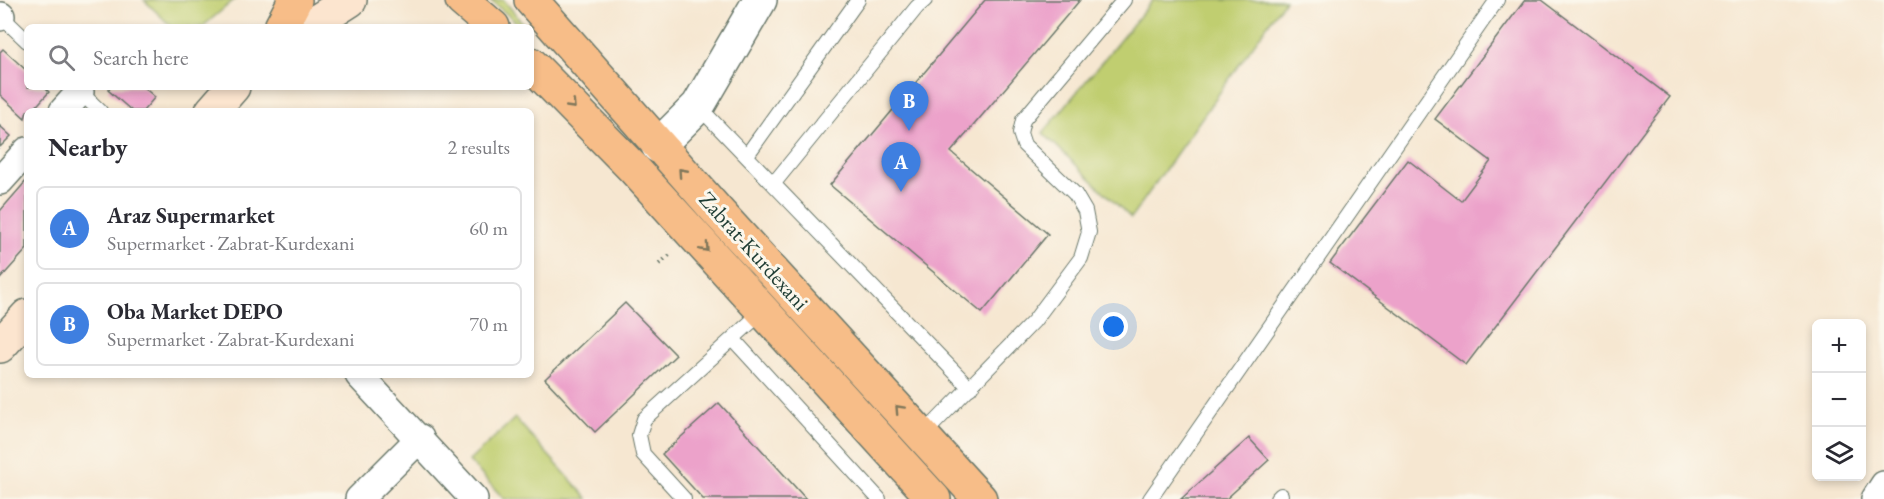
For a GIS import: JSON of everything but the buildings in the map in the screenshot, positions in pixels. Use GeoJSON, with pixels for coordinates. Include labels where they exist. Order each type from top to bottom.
{"type":"FeatureCollection","features":[{"type":"Feature","properties":{"kind":"main road"},"geometry":{"type":"LineString","coordinates":[[283,24],[295,0]]}},
{"type":"Feature","properties":{"kind":"main road"},"geometry":{"type":"LineString","coordinates":[[285,24],[305,0]]}},
{"type":"Feature","properties":{"kind":"main road"},"geometry":{"type":"LineString","coordinates":[[314,24],[350,0]]}},
{"type":"Feature","properties":{"kind":"main road"},"geometry":{"type":"LineString","coordinates":[[462,0],[490,24]]}},
{"type":"Feature","properties":{"kind":"main road","name":"Zabrat-Kurdexani"},"geometry":{"type":"LineString","coordinates":[[531,0],[658,146],[980,499]]}},
{"type":"Feature","properties":{"kind":"main road"},"geometry":{"type":"LineString","coordinates":[[534,67],[633,168],[934,499]]}},
{"type":"Feature","properties":{"kind":"main road"},"geometry":{"type":"LineString","coordinates":[[215,108],[230,90]]}},
{"type":"Feature","properties":{"kind":"main road"},"geometry":{"type":"LineString","coordinates":[[633,168],[658,146]]}},
{"type":"Feature","properties":{"kind":"main road"},"geometry":{"type":"LineString","coordinates":[[0,346],[24,319]]}},
{"type":"Feature","properties":{"kind":"street"},"geometry":{"type":"LineString","coordinates":[[658,146],[698,105],[760,0]]}},
{"type":"Feature","properties":{"kind":"street"},"geometry":{"type":"LineString","coordinates":[[0,181],[24,154]]}},
{"type":"Feature","properties":{"kind":"street"},"geometry":{"type":"LineString","coordinates":[[362,378],[420,438],[474,499]]}},
{"type":"Feature","properties":{"kind":"street"},"geometry":{"type":"LineString","coordinates":[[359,499],[420,438]]}},
{"type":"Feature","properties":{"kind":"street"},"geometry":{"type":"LineString","coordinates":[[1875,499],[1884,485]]}},
{"type":"Feature","properties":{"kind":"lane"},"geometry":{"type":"LineString","coordinates":[[747,155],[858,0]]}},
{"type":"Feature","properties":{"kind":"lane"},"geometry":{"type":"LineString","coordinates":[[774,183],[917,7],[926,0]]}},
{"type":"Feature","properties":{"kind":"lane"},"geometry":{"type":"LineString","coordinates":[[923,435],[1034,321],[1081,258],[1089,232],[1085,211],[1075,194],[1024,145],[1020,133],[1023,120],[1124,0]]}},
{"type":"Feature","properties":{"kind":"lane"},"geometry":{"type":"LineString","coordinates":[[1150,499],[1497,0]]}},
{"type":"Feature","properties":{"kind":"lane"},"geometry":{"type":"LineString","coordinates":[[0,16],[24,38]]}},
{"type":"Feature","properties":{"kind":"lane"},"geometry":{"type":"LineString","coordinates":[[73,97],[94,108]]}},
{"type":"Feature","properties":{"kind":"lane"},"geometry":{"type":"LineString","coordinates":[[698,105],[970,388]]}},
{"type":"Feature","properties":{"kind":"lane"},"geometry":{"type":"LineString","coordinates":[[684,499],[643,453],[639,435],[644,419],[763,311]]}},
{"type":"Feature","properties":{"kind":"lane"},"geometry":{"type":"LineString","coordinates":[[734,339],[879,499]]}},
{"type":"Feature","properties":{"kind":"green space"},"geometry":{"type":"Polygon","coordinates":[[[144,0],[234,0],[206,24],[169,24],[144,0]]]}},
{"type":"Feature","properties":{"kind":"green space"},"geometry":{"type":"Polygon","coordinates":[[[490,0],[504,0],[524,24],[518,24],[490,0]]]}},
{"type":"Feature","properties":{"kind":"green space"},"geometry":{"type":"Polygon","coordinates":[[[1153,0],[1285,0],[1131,218],[1043,133],[1153,0]]]}},
{"type":"Feature","properties":{"kind":"green space"},"geometry":{"type":"Polygon","coordinates":[[[515,418],[588,499],[504,499],[469,461],[515,418]]]}},
{"type":"Feature","properties":{"kind":"place","name":"Oba Market DEPO"},"geometry":{"type":"Point","coordinates":[909,131]}},
{"type":"Feature","properties":{"kind":"place","name":"Araz Supermarket"},"geometry":{"type":"Point","coordinates":[901,192]}}]}
